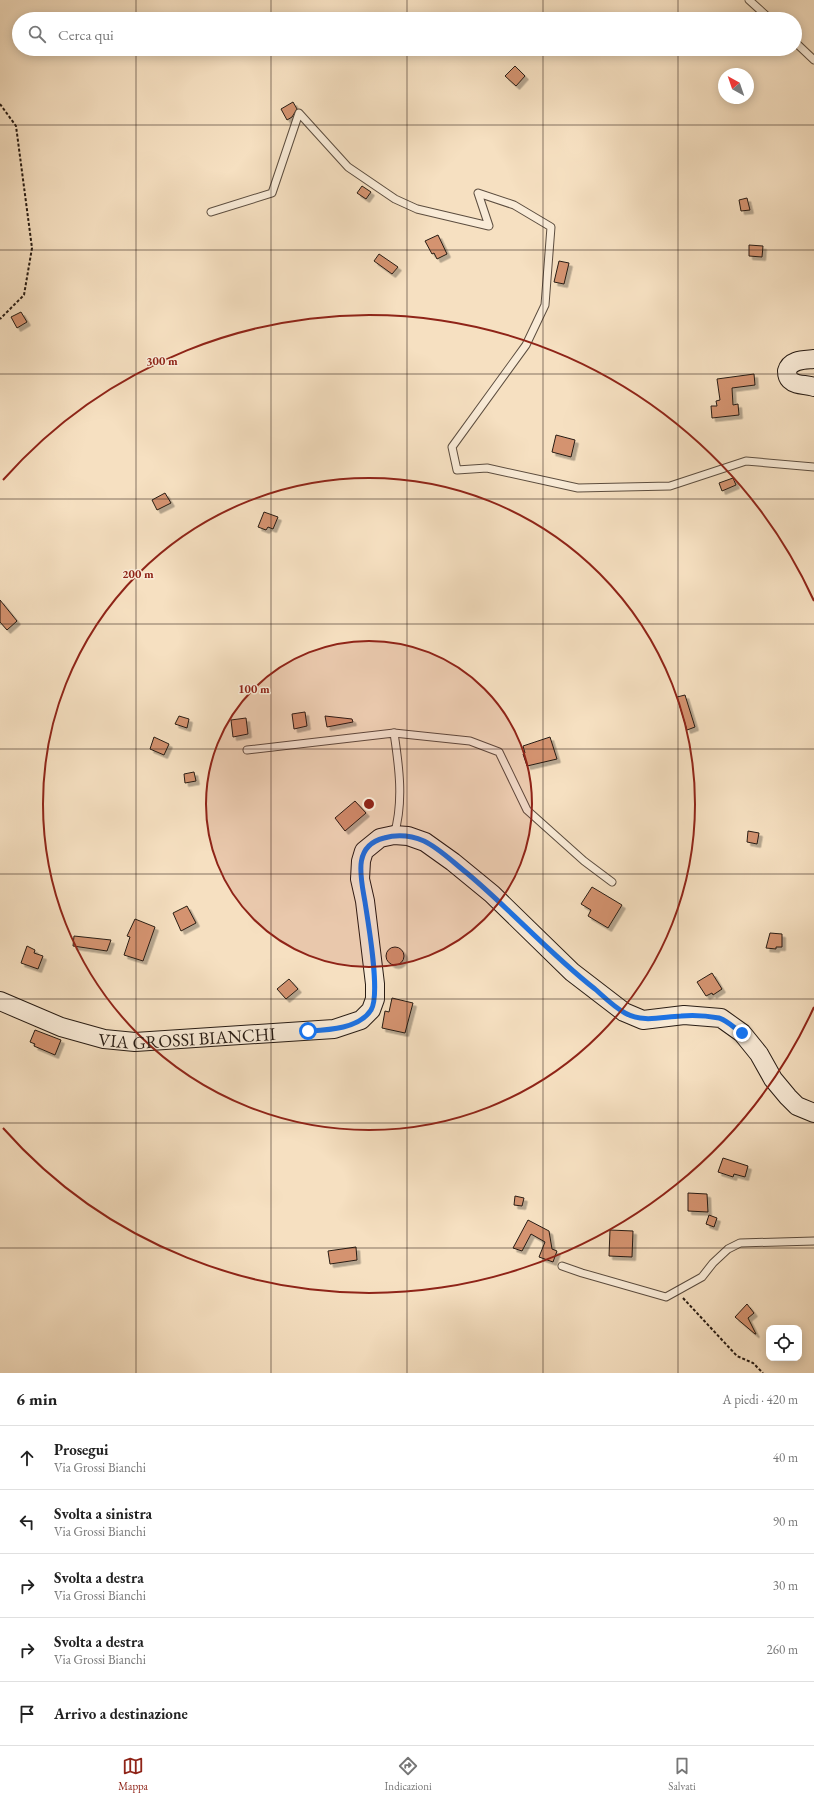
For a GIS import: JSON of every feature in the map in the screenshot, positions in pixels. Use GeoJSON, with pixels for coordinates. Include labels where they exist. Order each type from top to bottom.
{"type":"FeatureCollection","features":[{"type":"Feature","properties":{"kind":"main road"},"geometry":{"type":"LineString","coordinates":[[814,359],[800,360],[791,364],[787,370],[787,376],[790,381],[800,385],[814,387]]}},
{"type":"Feature","properties":{"kind":"main road","name":"VIA GROSSI BIANCHI"},"geometry":{"type":"LineString","coordinates":[[0,1001],[61,1027],[104,1039],[135,1042],[334,1029],[361,1020],[371,1010],[374,999],[375,984],[365,901],[360,879],[361,860],[364,851],[380,838],[394,835],[408,836],[425,842],[453,862],[492,894],[572,972],[624,1012],[643,1020],[684,1015],[720,1018],[742,1033],[759,1054],[773,1079],[788,1097],[797,1106],[814,1113]]}},
{"type":"Feature","properties":{"kind":"lane"},"geometry":{"type":"LineString","coordinates":[[749,0],[762,12]]}},
{"type":"Feature","properties":{"kind":"lane"},"geometry":{"type":"LineString","coordinates":[[802,49],[814,60]]}},
{"type":"Feature","properties":{"kind":"lane"},"geometry":{"type":"LineString","coordinates":[[210,212],[272,193],[300,113],[348,167],[395,199],[417,209],[489,226],[478,193],[514,205],[551,227],[545,304],[526,345],[452,447],[457,470],[487,468],[578,488],[670,486],[746,461],[814,467]]}},
{"type":"Feature","properties":{"kind":"lane"},"geometry":{"type":"LineString","coordinates":[[394,733],[400,779],[398,822],[394,835]]}},
{"type":"Feature","properties":{"kind":"lane"},"geometry":{"type":"LineString","coordinates":[[247,750],[394,733],[470,741],[498,752],[527,810],[584,861],[612,882]]}},
{"type":"Feature","properties":{"kind":"lane"},"geometry":{"type":"LineString","coordinates":[[562,1266],[666,1297],[702,1277],[713,1263],[728,1249],[740,1244],[814,1241]]}},
{"type":"Feature","properties":{"kind":"path"},"geometry":{"type":"LineString","coordinates":[[0,104],[16,126],[32,248],[24,295],[0,319]]}},
{"type":"Feature","properties":{"kind":"path"},"geometry":{"type":"LineString","coordinates":[[677,1291],[737,1356],[753,1363],[763,1373]]}},
{"type":"Feature","properties":{"kind":"building"},"geometry":{"type":"Polygon","coordinates":[[[515,66],[525,76],[516,86],[505,76],[515,66]]]}},
{"type":"Feature","properties":{"kind":"building"},"geometry":{"type":"Polygon","coordinates":[[[293,102],[297,109],[292,117],[287,120],[281,109],[293,102]]]}},
{"type":"Feature","properties":{"kind":"building"},"geometry":{"type":"Polygon","coordinates":[[[362,186],[371,192],[366,199],[357,193],[362,186]]]}},
{"type":"Feature","properties":{"kind":"building"},"geometry":{"type":"Polygon","coordinates":[[[747,198],[750,210],[741,211],[739,200],[747,198]]]}},
{"type":"Feature","properties":{"kind":"building"},"geometry":{"type":"Polygon","coordinates":[[[438,235],[447,254],[437,259],[434,253],[432,254],[425,241],[438,235]]]}},
{"type":"Feature","properties":{"kind":"building"},"geometry":{"type":"Polygon","coordinates":[[[749,245],[763,246],[762,257],[749,256],[749,245]]]}},
{"type":"Feature","properties":{"kind":"building"},"geometry":{"type":"Polygon","coordinates":[[[379,254],[398,267],[392,274],[374,261],[379,254]]]}},
{"type":"Feature","properties":{"kind":"building"},"geometry":{"type":"Polygon","coordinates":[[[559,261],[569,263],[564,284],[554,282],[559,261]]]}},
{"type":"Feature","properties":{"kind":"building"},"geometry":{"type":"Polygon","coordinates":[[[21,312],[27,322],[17,328],[11,317],[21,312]]]}},
{"type":"Feature","properties":{"kind":"building"},"geometry":{"type":"Polygon","coordinates":[[[754,374],[755,385],[732,388],[733,405],[738,404],[739,415],[712,418],[711,406],[717,406],[716,401],[720,400],[717,379],[754,374]]]}},
{"type":"Feature","properties":{"kind":"building"},"geometry":{"type":"Polygon","coordinates":[[[556,435],[575,440],[571,457],[552,452],[556,435]]]}},
{"type":"Feature","properties":{"kind":"building"},"geometry":{"type":"Polygon","coordinates":[[[733,478],[736,485],[722,491],[719,483],[733,478]]]}},
{"type":"Feature","properties":{"kind":"building"},"geometry":{"type":"Polygon","coordinates":[[[165,493],[171,503],[157,510],[152,500],[165,493]]]}},
{"type":"Feature","properties":{"kind":"building"},"geometry":{"type":"Polygon","coordinates":[[[264,512],[278,517],[273,529],[268,527],[266,530],[258,527],[264,512]]]}},
{"type":"Feature","properties":{"kind":"building"},"geometry":{"type":"Polygon","coordinates":[[[0,600],[17,621],[7,630],[0,622],[0,600]]]}},
{"type":"Feature","properties":{"kind":"building"},"geometry":{"type":"Polygon","coordinates":[[[685,695],[695,727],[687,730],[677,697],[685,695]]]}},
{"type":"Feature","properties":{"kind":"building"},"geometry":{"type":"Polygon","coordinates":[[[305,712],[307,726],[294,729],[292,714],[305,712]]]}},
{"type":"Feature","properties":{"kind":"building"},"geometry":{"type":"Polygon","coordinates":[[[179,716],[189,719],[187,728],[175,724],[179,716]]]}},
{"type":"Feature","properties":{"kind":"building"},"geometry":{"type":"Polygon","coordinates":[[[325,716],[352,719],[353,722],[327,727],[325,716]]]}},
{"type":"Feature","properties":{"kind":"building"},"geometry":{"type":"Polygon","coordinates":[[[246,718],[248,734],[233,737],[231,720],[246,718]]]}},
{"type":"Feature","properties":{"kind":"building"},"geometry":{"type":"Polygon","coordinates":[[[154,737],[169,744],[164,755],[150,749],[154,737]]]}},
{"type":"Feature","properties":{"kind":"building"},"geometry":{"type":"Polygon","coordinates":[[[550,737],[557,759],[527,766],[523,754],[525,753],[523,746],[550,737]]]}},
{"type":"Feature","properties":{"kind":"building"},"geometry":{"type":"Polygon","coordinates":[[[194,772],[196,781],[185,783],[184,774],[194,772]]]}},
{"type":"Feature","properties":{"kind":"building"},"geometry":{"type":"Polygon","coordinates":[[[355,801],[366,813],[345,831],[335,818],[355,801]]]}},
{"type":"Feature","properties":{"kind":"building"},"geometry":{"type":"Polygon","coordinates":[[[748,831],[759,833],[757,844],[747,842],[748,831]]]}},
{"type":"Feature","properties":{"kind":"building"},"geometry":{"type":"Polygon","coordinates":[[[592,887],[622,905],[608,928],[588,916],[591,910],[581,904],[592,887]]]}},
{"type":"Feature","properties":{"kind":"building"},"geometry":{"type":"Polygon","coordinates":[[[187,906],[196,923],[181,931],[173,913],[187,906]]]}},
{"type":"Feature","properties":{"kind":"building"},"geometry":{"type":"Polygon","coordinates":[[[135,919],[155,927],[143,961],[124,955],[130,937],[127,936],[135,919]]]}},
{"type":"Feature","properties":{"kind":"building"},"geometry":{"type":"Polygon","coordinates":[[[770,933],[782,934],[782,947],[776,947],[776,949],[766,948],[770,933]]]}},
{"type":"Feature","properties":{"kind":"building"},"geometry":{"type":"Polygon","coordinates":[[[74,936],[111,940],[107,951],[73,946],[74,936]]]}},
{"type":"Feature","properties":{"kind":"building"},"geometry":{"type":"Polygon","coordinates":[[[27,946],[35,950],[34,953],[43,956],[38,969],[21,963],[27,946]]]}},
{"type":"Feature","properties":{"kind":"building"},"geometry":{"type":"Polygon","coordinates":[[[395,947],[401,950],[404,956],[401,962],[395,965],[389,962],[386,956],[389,950],[395,947]]]}},
{"type":"Feature","properties":{"kind":"building"},"geometry":{"type":"Polygon","coordinates":[[[712,973],[722,989],[713,995],[712,993],[706,996],[697,982],[712,973]]]}},
{"type":"Feature","properties":{"kind":"building"},"geometry":{"type":"Polygon","coordinates":[[[289,979],[298,989],[286,999],[277,989],[289,979]]]}},
{"type":"Feature","properties":{"kind":"building"},"geometry":{"type":"Polygon","coordinates":[[[392,998],[413,1003],[405,1033],[382,1028],[385,1011],[389,1012],[392,998]]]}},
{"type":"Feature","properties":{"kind":"building"},"geometry":{"type":"Polygon","coordinates":[[[35,1030],[61,1040],[55,1055],[34,1046],[35,1044],[30,1042],[35,1030]]]}},
{"type":"Feature","properties":{"kind":"building"},"geometry":{"type":"Polygon","coordinates":[[[723,1158],[748,1166],[745,1177],[734,1174],[733,1177],[718,1172],[723,1158]]]}},
{"type":"Feature","properties":{"kind":"building"},"geometry":{"type":"Polygon","coordinates":[[[688,1193],[707,1194],[708,1212],[688,1211],[688,1193]]]}},
{"type":"Feature","properties":{"kind":"building"},"geometry":{"type":"Polygon","coordinates":[[[515,1196],[524,1198],[522,1206],[514,1205],[515,1196]]]}},
{"type":"Feature","properties":{"kind":"building"},"geometry":{"type":"Polygon","coordinates":[[[709,1215],[717,1218],[714,1227],[706,1224],[709,1215]]]}},
{"type":"Feature","properties":{"kind":"building"},"geometry":{"type":"Polygon","coordinates":[[[528,1220],[549,1231],[552,1249],[557,1251],[553,1262],[539,1257],[545,1242],[531,1234],[522,1251],[513,1248],[528,1220]]]}},
{"type":"Feature","properties":{"kind":"building"},"geometry":{"type":"Polygon","coordinates":[[[610,1230],[633,1231],[632,1257],[609,1256],[610,1230]]]}},
{"type":"Feature","properties":{"kind":"building"},"geometry":{"type":"Polygon","coordinates":[[[356,1247],[357,1260],[330,1264],[328,1251],[356,1247]]]}},
{"type":"Feature","properties":{"kind":"building"},"geometry":{"type":"Polygon","coordinates":[[[747,1304],[754,1313],[748,1318],[756,1334],[735,1317],[747,1304]]]}},
{"type":"Feature","properties":{"kind":"route"},"geometry":{"type":"LineString","coordinates":[[308,1031],[334,1029],[361,1020],[371,1010],[374,999],[375,984],[365,901],[360,879],[361,860],[364,851],[372,844],[380,838],[394,835],[408,836],[425,842],[453,862],[492,894],[572,972],[624,1012],[643,1020],[684,1015],[720,1018],[742,1033]]}}]}
